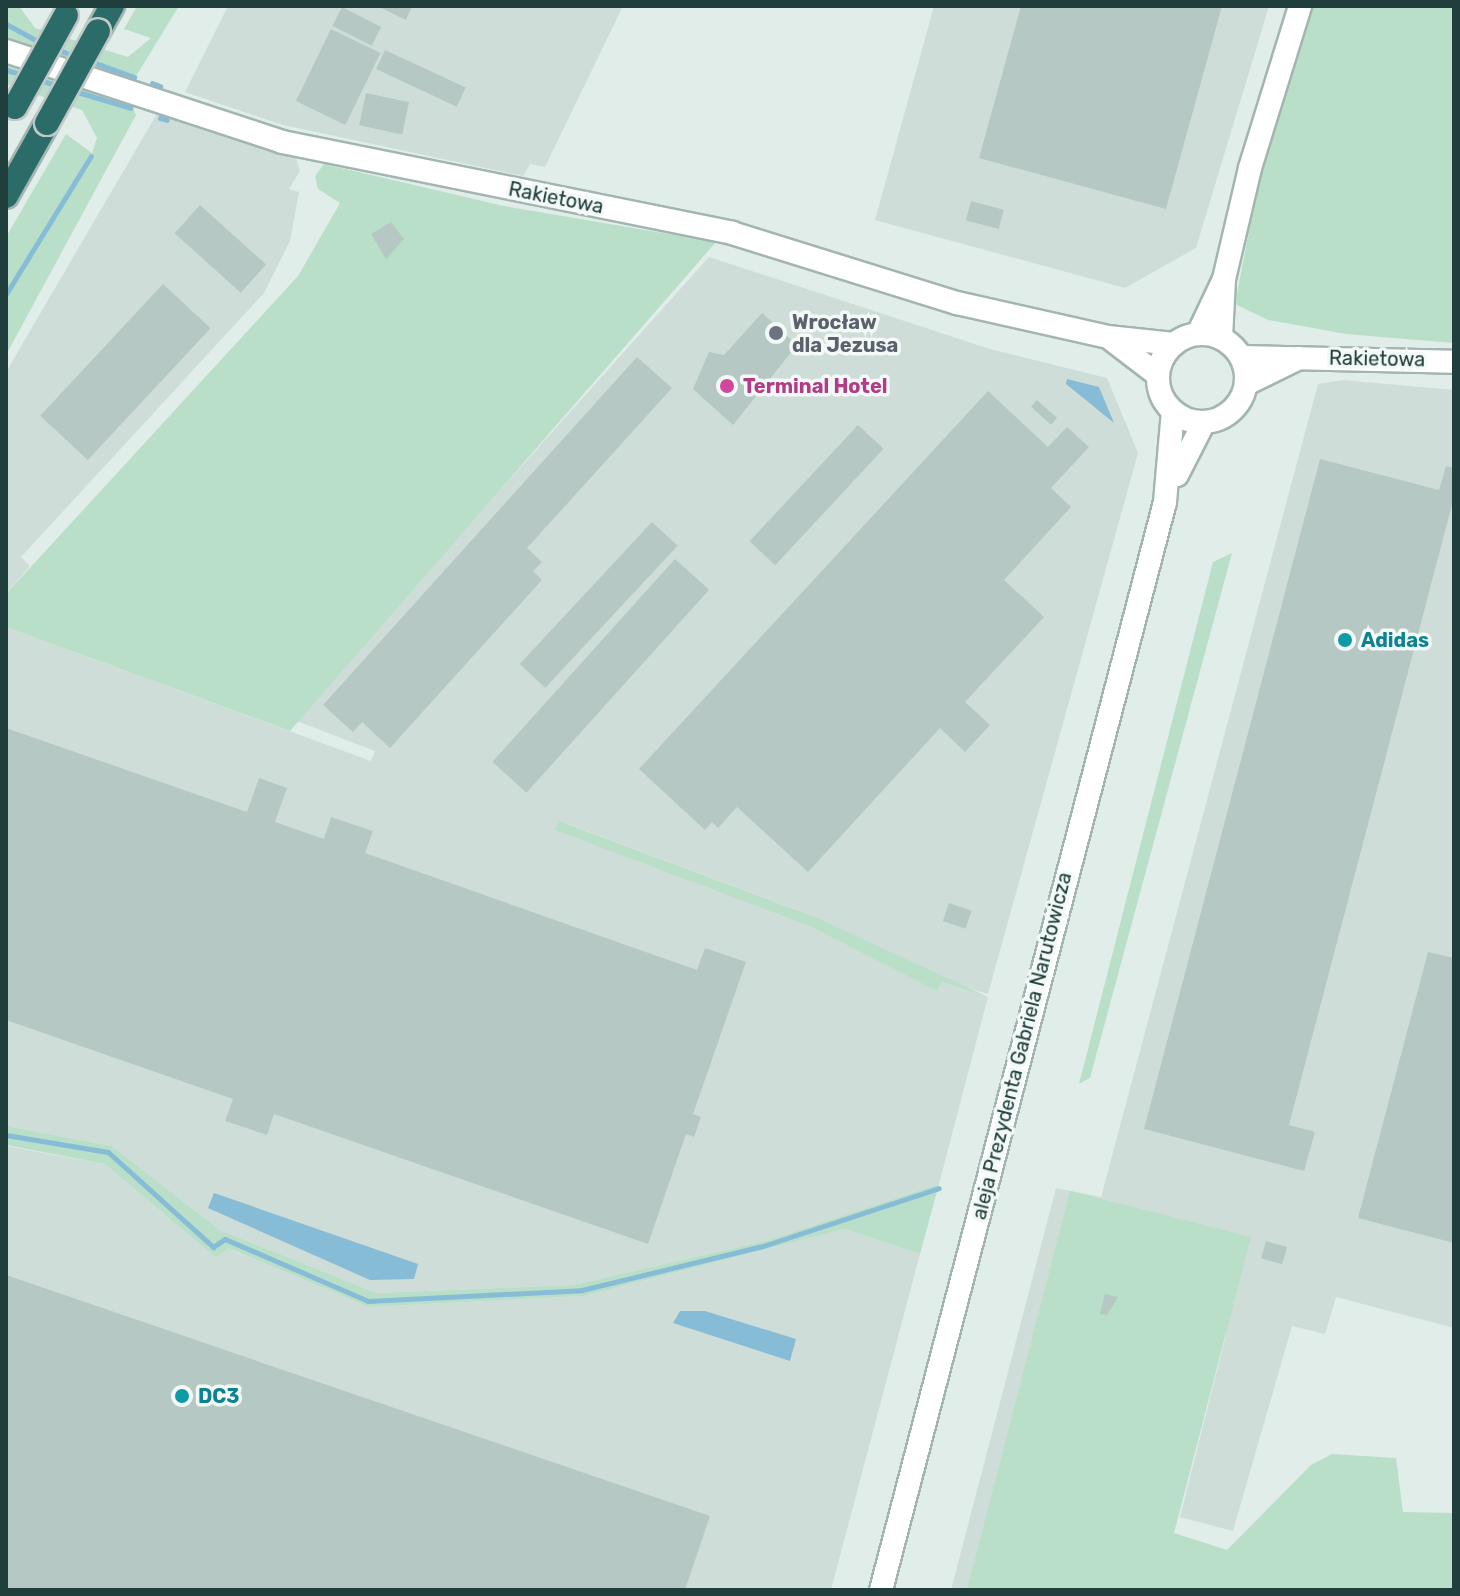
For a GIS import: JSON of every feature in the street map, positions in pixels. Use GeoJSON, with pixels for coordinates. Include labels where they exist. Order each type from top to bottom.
{"type":"FeatureCollection","features":[{"type":"Feature","properties":{"kind":"highway"},"geometry":{"type":"LineString","coordinates":[[6,196],[112,6]]}},
{"type":"Feature","properties":{"kind":"highway"},"geometry":{"type":"LineString","coordinates":[[10,114],[69,10]]}},
{"type":"Feature","properties":{"kind":"street"},"geometry":{"type":"LineString","coordinates":[[1198,334],[1224,279],[1300,6]]}},
{"type":"Feature","properties":{"kind":"street","name":"Rakietowa"},"geometry":{"type":"LineString","coordinates":[[6,51],[282,142],[732,233],[930,296],[1108,337],[1174,344]]}},
{"type":"Feature","properties":{"kind":"street"},"geometry":{"type":"LineString","coordinates":[[1221,338],[1224,279]]}},
{"type":"Feature","properties":{"kind":"street"},"geometry":{"type":"LineString","coordinates":[[1198,334],[1221,338],[1241,357],[1246,384],[1227,415],[1204,422],[1173,411],[1158,375],[1174,344],[1198,334]]}},
{"type":"Feature","properties":{"kind":"street","name":"Rakietowa"},"geometry":{"type":"LineString","coordinates":[[1108,337],[1158,375]]}},
{"type":"Feature","properties":{"kind":"street","name":"Rakietowa"},"geometry":{"type":"LineString","coordinates":[[1241,357],[1454,362]]}},
{"type":"Feature","properties":{"kind":"street","name":"Rakietowa"},"geometry":{"type":"LineString","coordinates":[[1246,384],[1299,358]]}},
{"type":"Feature","properties":{"kind":"street","name":"aleja Prezydenta Gabriela Narutowicza"},"geometry":{"type":"LineString","coordinates":[[881,1590],[1165,502],[1173,411]]}},
{"type":"Feature","properties":{"kind":"street","name":"aleja Prezydenta Gabriela Narutowicza"},"geometry":{"type":"LineString","coordinates":[[1165,502],[1204,422]]}},
{"type":"Feature","properties":{"kind":"shaded area"},"geometry":{"type":"Polygon","coordinates":[[[228,6],[623,6],[545,167],[530,164],[523,176],[283,125],[185,92],[228,6]]]}},
{"type":"Feature","properties":{"kind":"shaded area"},"geometry":{"type":"Polygon","coordinates":[[[934,6],[1269,6],[1196,248],[1125,288],[875,220],[934,6]]]}},
{"type":"Feature","properties":{"kind":"shaded area"},"geometry":{"type":"Polygon","coordinates":[[[158,112],[295,155],[300,171],[289,189],[299,192],[290,241],[264,293],[21,557],[30,566],[6,594],[6,372],[158,112]]]}},
{"type":"Feature","properties":{"kind":"shaded area"},"geometry":{"type":"Polygon","coordinates":[[[709,257],[990,349],[1107,378],[1138,453],[988,994],[939,979],[813,916],[560,821],[807,925],[937,990],[942,982],[988,997],[939,1184],[769,1240],[573,1285],[377,1293],[220,1230],[112,1146],[6,1126],[6,627],[371,761],[375,751],[294,720],[709,257]]]}},
{"type":"Feature","properties":{"kind":"shaded area"},"geometry":{"type":"Polygon","coordinates":[[[1343,380],[1454,390],[1454,1328],[1336,1297],[1325,1334],[1292,1326],[1233,1531],[1180,1517],[1226,1335],[1017,1508],[1314,1590],[951,1590],[1056,1188],[1101,1197],[1318,384],[1343,380]]]}},
{"type":"Feature","properties":{"kind":"shaded area"},"geometry":{"type":"Polygon","coordinates":[[[6,1146],[105,1164],[216,1258],[227,1248],[369,1307],[584,1296],[845,1229],[920,1254],[831,1590],[6,1590],[6,1146]]]}},
{"type":"Feature","properties":{"kind":"green space"},"geometry":{"type":"Polygon","coordinates":[[[6,6],[19,6],[35,28],[128,57],[151,38],[124,29],[137,6],[179,6],[133,81],[6,43],[6,6]]]}},
{"type":"Feature","properties":{"kind":"green space"},"geometry":{"type":"Polygon","coordinates":[[[1314,6],[1454,6],[1454,343],[1346,334],[1268,320],[1235,304],[1257,190],[1314,6]]]}},
{"type":"Feature","properties":{"kind":"green space"},"geometry":{"type":"Polygon","coordinates":[[[6,59],[129,100],[136,115],[6,355],[6,237],[66,134],[92,153],[97,138],[82,110],[6,84],[6,59]]]}},
{"type":"Feature","properties":{"kind":"green space"},"geometry":{"type":"Polygon","coordinates":[[[324,164],[504,206],[716,242],[290,731],[6,627],[6,594],[298,276],[340,203],[318,189],[315,176],[324,164]]]}},
{"type":"Feature","properties":{"kind":"green space"},"geometry":{"type":"Polygon","coordinates":[[[1232,553],[1090,1078],[1079,1084],[1213,562],[1232,553]]]}},
{"type":"Feature","properties":{"kind":"green space"},"geometry":{"type":"Polygon","coordinates":[[[559,821],[813,916],[988,997],[942,982],[937,991],[807,925],[555,830],[559,821]]]}},
{"type":"Feature","properties":{"kind":"green space"},"geometry":{"type":"Polygon","coordinates":[[[6,1126],[112,1146],[220,1230],[377,1293],[573,1285],[769,1240],[939,1184],[920,1254],[845,1229],[584,1296],[369,1307],[228,1248],[216,1258],[105,1164],[6,1145],[6,1126]]]}},
{"type":"Feature","properties":{"kind":"green space"},"geometry":{"type":"Polygon","coordinates":[[[1070,1191],[1251,1237],[1174,1533],[1227,1550],[1311,1465],[1332,1454],[1396,1458],[1403,1512],[1454,1513],[1454,1590],[967,1590],[1070,1191]]]}},
{"type":"Feature","properties":{"kind":"water"},"geometry":{"type":"Polygon","coordinates":[[[1067,379],[1099,387],[1114,423],[1066,384],[1067,379]]]}},
{"type":"Feature","properties":{"kind":"water"},"geometry":{"type":"Polygon","coordinates":[[[214,1193],[418,1264],[414,1279],[370,1280],[208,1208],[214,1193]]]}},
{"type":"Feature","properties":{"kind":"water"},"geometry":{"type":"Polygon","coordinates":[[[680,1311],[705,1311],[796,1339],[790,1361],[673,1323],[680,1311]]]}},
{"type":"Feature","properties":{"kind":"building"},"geometry":{"type":"Polygon","coordinates":[[[377,6],[412,6],[406,20],[377,6]]]}},
{"type":"Feature","properties":{"kind":"building"},"geometry":{"type":"Polygon","coordinates":[[[1021,6],[1222,6],[1166,209],[979,158],[1021,6]]]}},
{"type":"Feature","properties":{"kind":"building"},"geometry":{"type":"Polygon","coordinates":[[[342,7],[381,27],[372,46],[332,26],[342,7]]]}},
{"type":"Feature","properties":{"kind":"building"},"geometry":{"type":"Polygon","coordinates":[[[331,29],[380,53],[345,125],[296,101],[331,29]]]}},
{"type":"Feature","properties":{"kind":"building"},"geometry":{"type":"Polygon","coordinates":[[[385,50],[466,88],[457,107],[376,69],[385,50]]]}},
{"type":"Feature","properties":{"kind":"building"},"geometry":{"type":"Polygon","coordinates":[[[366,93],[409,102],[402,134],[359,125],[366,93]]]}},
{"type":"Feature","properties":{"kind":"building"},"geometry":{"type":"Polygon","coordinates":[[[971,201],[1004,210],[999,229],[966,220],[971,201]]]}},
{"type":"Feature","properties":{"kind":"building"},"geometry":{"type":"Polygon","coordinates":[[[200,205],[266,265],[241,293],[175,233],[200,205]]]}},
{"type":"Feature","properties":{"kind":"building"},"geometry":{"type":"Polygon","coordinates":[[[391,222],[404,239],[386,259],[371,234],[391,222]]]}},
{"type":"Feature","properties":{"kind":"building"},"geometry":{"type":"Polygon","coordinates":[[[163,284],[211,328],[88,460],[40,416],[163,284]]]}},
{"type":"Feature","properties":{"kind":"building"},"geometry":{"type":"Polygon","coordinates":[[[762,313],[797,345],[733,425],[693,389],[709,352],[724,355],[762,313]]]}},
{"type":"Feature","properties":{"kind":"building"},"geometry":{"type":"Polygon","coordinates":[[[637,357],[672,388],[527,548],[542,562],[533,571],[542,580],[390,748],[362,722],[353,732],[323,705],[637,357]]]}},
{"type":"Feature","properties":{"kind":"building"},"geometry":{"type":"Polygon","coordinates":[[[988,391],[1048,447],[1067,427],[1089,447],[1051,488],[1071,507],[1004,580],[1044,617],[965,702],[990,725],[965,752],[940,728],[808,872],[737,807],[718,828],[712,822],[705,830],[639,769],[988,391]]]}},
{"type":"Feature","properties":{"kind":"building"},"geometry":{"type":"Polygon","coordinates":[[[1037,400],[1057,418],[1051,425],[1031,407],[1037,400]]]}},
{"type":"Feature","properties":{"kind":"building"},"geometry":{"type":"Polygon","coordinates":[[[858,425],[884,449],[775,565],[750,541],[858,425]]]}},
{"type":"Feature","properties":{"kind":"building"},"geometry":{"type":"Polygon","coordinates":[[[1320,459],[1439,490],[1446,466],[1454,468],[1454,497],[1289,1125],[1315,1132],[1304,1171],[1144,1129],[1320,459]]]}},
{"type":"Feature","properties":{"kind":"building"},"geometry":{"type":"Polygon","coordinates":[[[652,522],[678,546],[545,688],[520,664],[652,522]]]}},
{"type":"Feature","properties":{"kind":"building"},"geometry":{"type":"Polygon","coordinates":[[[675,559],[709,590],[527,793],[492,762],[675,559]]]}},
{"type":"Feature","properties":{"kind":"building"},"geometry":{"type":"Polygon","coordinates":[[[6,728],[247,812],[259,778],[287,788],[275,822],[324,839],[331,817],[373,831],[365,853],[697,970],[705,948],[746,962],[693,1114],[701,1117],[694,1137],[686,1134],[648,1244],[274,1114],[267,1135],[225,1121],[233,1099],[6,1020],[6,728]]]}},
{"type":"Feature","properties":{"kind":"building"},"geometry":{"type":"Polygon","coordinates":[[[949,903],[972,911],[966,929],[943,921],[949,903]]]}},
{"type":"Feature","properties":{"kind":"building"},"geometry":{"type":"Polygon","coordinates":[[[1428,952],[1454,958],[1454,1243],[1358,1218],[1428,952]]]}},
{"type":"Feature","properties":{"kind":"building"},"geometry":{"type":"Polygon","coordinates":[[[1266,1241],[1287,1247],[1282,1264],[1261,1258],[1266,1241]]]}},
{"type":"Feature","properties":{"kind":"building","name":"DC3"},"geometry":{"type":"Polygon","coordinates":[[[6,1275],[710,1516],[685,1590],[6,1590],[6,1275]]]}},
{"type":"Feature","properties":{"kind":"building"},"geometry":{"type":"Polygon","coordinates":[[[1105,1294],[1118,1297],[1107,1315],[1100,1314],[1105,1294]]]}},
{"type":"Feature","properties":{"kind":"waterway"},"geometry":{"type":"LineString","coordinates":[[6,24],[43,44]]}},
{"type":"Feature","properties":{"kind":"waterway"},"geometry":{"type":"LineString","coordinates":[[56,49],[77,57]]}},
{"type":"Feature","properties":{"kind":"waterway"},"geometry":{"type":"LineString","coordinates":[[90,61],[134,77]]}},
{"type":"Feature","properties":{"kind":"waterway"},"geometry":{"type":"LineString","coordinates":[[6,70],[23,75]]}},
{"type":"Feature","properties":{"kind":"waterway"},"geometry":{"type":"LineString","coordinates":[[40,80],[61,87]]}},
{"type":"Feature","properties":{"kind":"waterway"},"geometry":{"type":"LineString","coordinates":[[152,83],[160,86]]}},
{"type":"Feature","properties":{"kind":"waterway"},"geometry":{"type":"LineString","coordinates":[[74,91],[131,108]]}},
{"type":"Feature","properties":{"kind":"waterway"},"geometry":{"type":"LineString","coordinates":[[160,118],[167,120]]}},
{"type":"Feature","properties":{"kind":"waterway"},"geometry":{"type":"LineString","coordinates":[[6,294],[91,156]]}},
{"type":"Feature","properties":{"kind":"waterway"},"geometry":{"type":"LineString","coordinates":[[6,1135],[108,1152],[213,1247],[225,1239],[368,1301],[582,1290],[763,1246],[939,1188]]}},
{"type":"Feature","properties":{"kind":"place","name":"Wrocław dla Jezusa"},"geometry":{"type":"Point","coordinates":[776,333]}},
{"type":"Feature","properties":{"kind":"place","name":"Terminal Hotel"},"geometry":{"type":"Point","coordinates":[727,386]}},
{"type":"Feature","properties":{"kind":"place","name":"Adidas"},"geometry":{"type":"Point","coordinates":[1345,640]}},
{"type":"Feature","properties":{"kind":"place","name":"DC3"},"geometry":{"type":"Point","coordinates":[182,1396]}}]}
